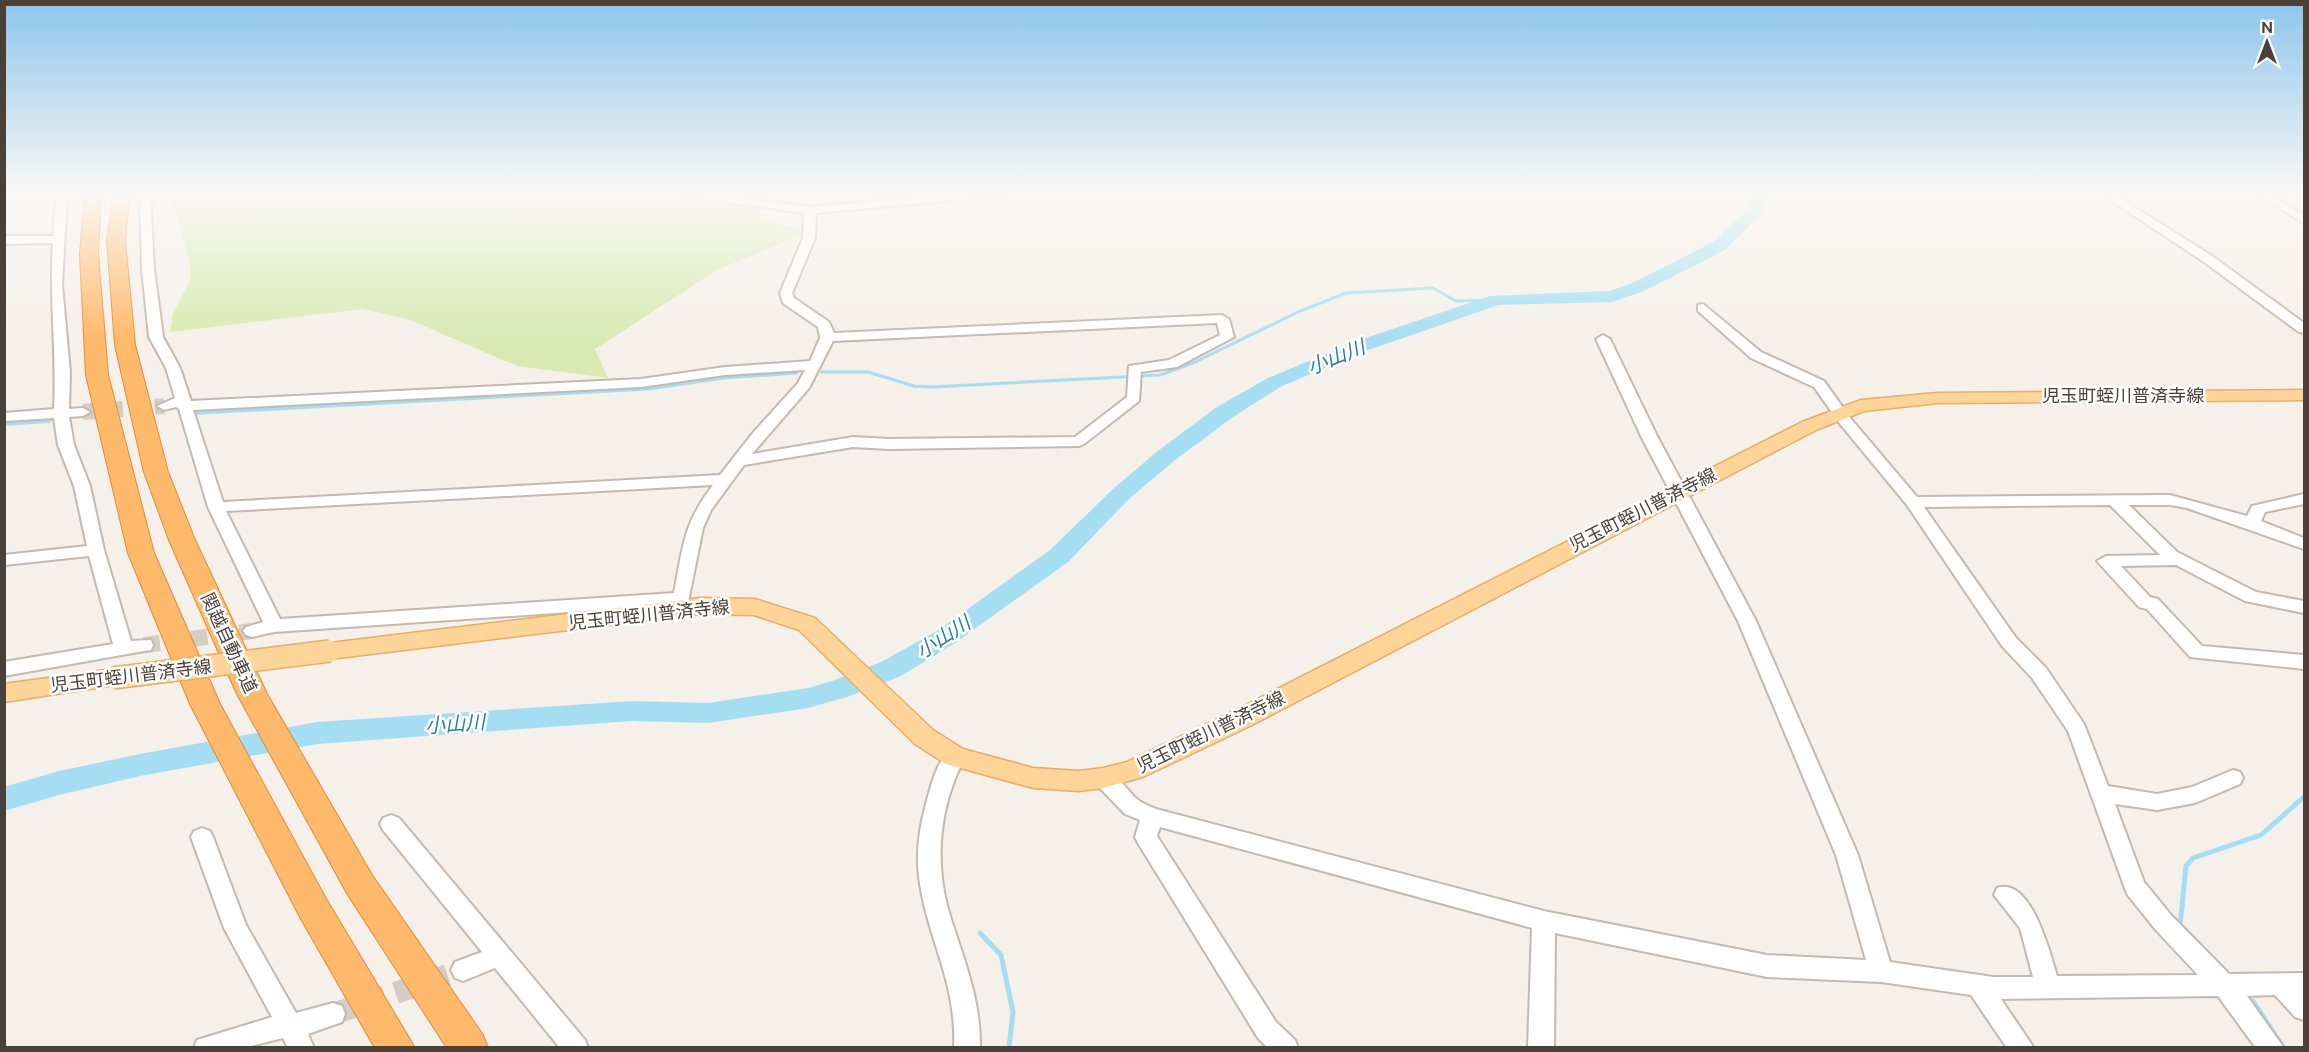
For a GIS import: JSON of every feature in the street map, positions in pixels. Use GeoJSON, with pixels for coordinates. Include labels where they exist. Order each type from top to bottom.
{"type":"FeatureCollection","features":[{"type":"Feature","properties":{"kind":"highway"},"geometry":{"type":"LineString","coordinates":[[90,242],[97,375],[141,553],[205,704],[313,908],[396,1047]]}},
{"type":"Feature","properties":{"kind":"highway","name":"関越自動車道"},"geometry":{"type":"LineString","coordinates":[[116,242],[125,345],[156,472],[182,540],[252,694],[328,829],[360,885],[469,1047]]}},
{"type":"Feature","properties":{"kind":"main road","name":"児玉町蛭川普済寺線"},"geometry":{"type":"LineString","coordinates":[[4,693],[681,603],[755,607],[807,624],[924,737],[956,756],[1033,778],[1079,781],[1103,778],[1142,767],[1243,718],[1680,491],[1838,412],[1892,401],[1938,398],[2304,395]]}},
{"type":"Feature","properties":{"kind":"street"},"geometry":{"type":"LineString","coordinates":[[60,242],[56,285],[63,372],[61,414],[66,445],[82,486],[96,550],[124,649]]}},
{"type":"Feature","properties":{"kind":"street"},"geometry":{"type":"LineString","coordinates":[[147,242],[156,337],[173,368],[216,507],[274,626]]}},
{"type":"Feature","properties":{"kind":"street"},"geometry":{"type":"LineString","coordinates":[[252,630],[274,626],[681,603],[695,528],[703,508],[804,385],[826,337],[824,325],[788,300],[786,293],[806,242]]}},
{"type":"Feature","properties":{"kind":"street"},"geometry":{"type":"LineString","coordinates":[[2182,242],[2304,329]]}},
{"type":"Feature","properties":{"kind":"street"},"geometry":{"type":"LineString","coordinates":[[1703,308],[1756,355],[1819,384],[1838,412],[1913,502],[2009,642],[2039,673],[2077,729],[2135,887],[2163,922],[2224,985],[2272,1047]]}},
{"type":"Feature","properties":{"kind":"street"},"geometry":{"type":"LineString","coordinates":[[740,461],[853,442],[888,444],[1079,441],[1134,398],[1134,369],[1172,363],[1227,337],[1222,319],[826,337]]}},
{"type":"Feature","properties":{"kind":"street"},"geometry":{"type":"LineString","coordinates":[[1603,339],[1649,436],[1747,621],[1847,855],[1881,971]]}},
{"type":"Feature","properties":{"kind":"street"},"geometry":{"type":"LineString","coordinates":[[164,405],[630,384],[725,371],[814,365]]}},
{"type":"Feature","properties":{"kind":"street"},"geometry":{"type":"LineString","coordinates":[[4,417],[83,412]]}},
{"type":"Feature","properties":{"kind":"street"},"geometry":{"type":"LineString","coordinates":[[216,507],[724,480]]}},
{"type":"Feature","properties":{"kind":"street"},"geometry":{"type":"LineString","coordinates":[[2114,500],[2171,556],[2251,597],[2304,607]]}},
{"type":"Feature","properties":{"kind":"street"},"geometry":{"type":"LineString","coordinates":[[1913,502],[2160,500],[2192,504],[2252,523],[2304,544]]}},
{"type":"Feature","properties":{"kind":"street"},"geometry":{"type":"LineString","coordinates":[[2252,523],[2258,509],[2304,500]]}},
{"type":"Feature","properties":{"kind":"street"},"geometry":{"type":"LineString","coordinates":[[4,560],[96,550]]}},
{"type":"Feature","properties":{"kind":"street"},"geometry":{"type":"LineString","coordinates":[[2180,560],[2106,561],[2145,603],[2152,603],[2197,652],[2241,654],[2304,662]]}},
{"type":"Feature","properties":{"kind":"street"},"geometry":{"type":"LineString","coordinates":[[4,669],[144,645]]}},
{"type":"Feature","properties":{"kind":"street"},"geometry":{"type":"LineString","coordinates":[[956,756],[950,764],[940,789],[932,822],[929,853],[933,891],[964,991],[968,1014],[967,1047]]}},
{"type":"Feature","properties":{"kind":"street"},"geometry":{"type":"LineString","coordinates":[[1103,778],[1132,808],[1152,816],[1544,921],[1767,966],[1881,971],[1978,986],[2048,988],[2304,984]]}},
{"type":"Feature","properties":{"kind":"street"},"geometry":{"type":"LineString","coordinates":[[2099,793],[2157,802],[2195,795],[2233,778]]}},
{"type":"Feature","properties":{"kind":"street"},"geometry":{"type":"LineString","coordinates":[[1152,816],[1146,837],[1267,1030],[1286,1047]]}},
{"type":"Feature","properties":{"kind":"street"},"geometry":{"type":"LineString","coordinates":[[391,824],[576,1047]]}},
{"type":"Feature","properties":{"kind":"street"},"geometry":{"type":"LineString","coordinates":[[202,837],[236,928],[302,1047]]}},
{"type":"Feature","properties":{"kind":"street"},"geometry":{"type":"LineString","coordinates":[[2005,895],[2030,924],[2048,988]]}},
{"type":"Feature","properties":{"kind":"street"},"geometry":{"type":"LineString","coordinates":[[1542,1047],[1544,921]]}},
{"type":"Feature","properties":{"kind":"street"},"geometry":{"type":"LineString","coordinates":[[464,970],[499,956]]}},
{"type":"Feature","properties":{"kind":"street"},"geometry":{"type":"LineString","coordinates":[[2280,984],[2304,1009]]}},
{"type":"Feature","properties":{"kind":"street"},"geometry":{"type":"LineString","coordinates":[[1978,986],[2022,1047]]}},
{"type":"Feature","properties":{"kind":"street"},"geometry":{"type":"LineString","coordinates":[[206,1047],[261,1030],[289,1026],[333,1014]]}},
{"type":"Feature","properties":{"kind":"green space"},"geometry":{"type":"Polygon","coordinates":[[[184,242],[784,242],[717,270],[595,349],[608,378],[517,366],[408,319],[362,309],[170,332],[173,313],[190,281],[190,263],[184,242]]]}},
{"type":"Feature","properties":{"kind":"waterway","name":"小山川"},"geometry":{"type":"LineString","coordinates":[[4,799],[59,783],[140,765],[317,733],[632,711],[708,713],[808,698],[840,689],[891,669],[946,637],[1059,556],[1121,494],[1167,455],[1225,412],[1275,382],[1361,346],[1497,300],[1612,296],[1638,287],[1723,242]]}},
{"type":"Feature","properties":{"kind":"waterway"},"geometry":{"type":"LineString","coordinates":[[822,372],[868,372],[914,386],[933,387],[1160,375],[1193,363],[1298,312],[1346,293],[1433,288],[1456,301],[1497,300]]}},
{"type":"Feature","properties":{"kind":"waterway"},"geometry":{"type":"LineString","coordinates":[[348,405],[649,389],[724,378],[797,373]]}},
{"type":"Feature","properties":{"kind":"waterway"},"geometry":{"type":"LineString","coordinates":[[194,413],[376,403]]}},
{"type":"Feature","properties":{"kind":"waterway"},"geometry":{"type":"LineString","coordinates":[[4,424],[49,421]]}},
{"type":"Feature","properties":{"kind":"waterway"},"geometry":{"type":"LineString","coordinates":[[2180,927],[2186,866],[2193,858],[2261,835],[2304,797]]}},
{"type":"Feature","properties":{"kind":"waterway"},"geometry":{"type":"LineString","coordinates":[[980,933],[1001,955],[1013,1012],[1009,1048]]}},
{"type":"Feature","properties":{"kind":"waterway"},"geometry":{"type":"LineString","coordinates":[[2253,1001],[2281,1044]]}},
{"type":"Feature","properties":{"kind":"tunnel"},"geometry":{"type":"LineString","coordinates":[[83,412],[164,406]]}},
{"type":"Feature","properties":{"kind":"tunnel"},"geometry":{"type":"LineString","coordinates":[[144,645],[252,631]]}},
{"type":"Feature","properties":{"kind":"tunnel"},"geometry":{"type":"LineString","coordinates":[[333,1014],[463,970]]}}]}
